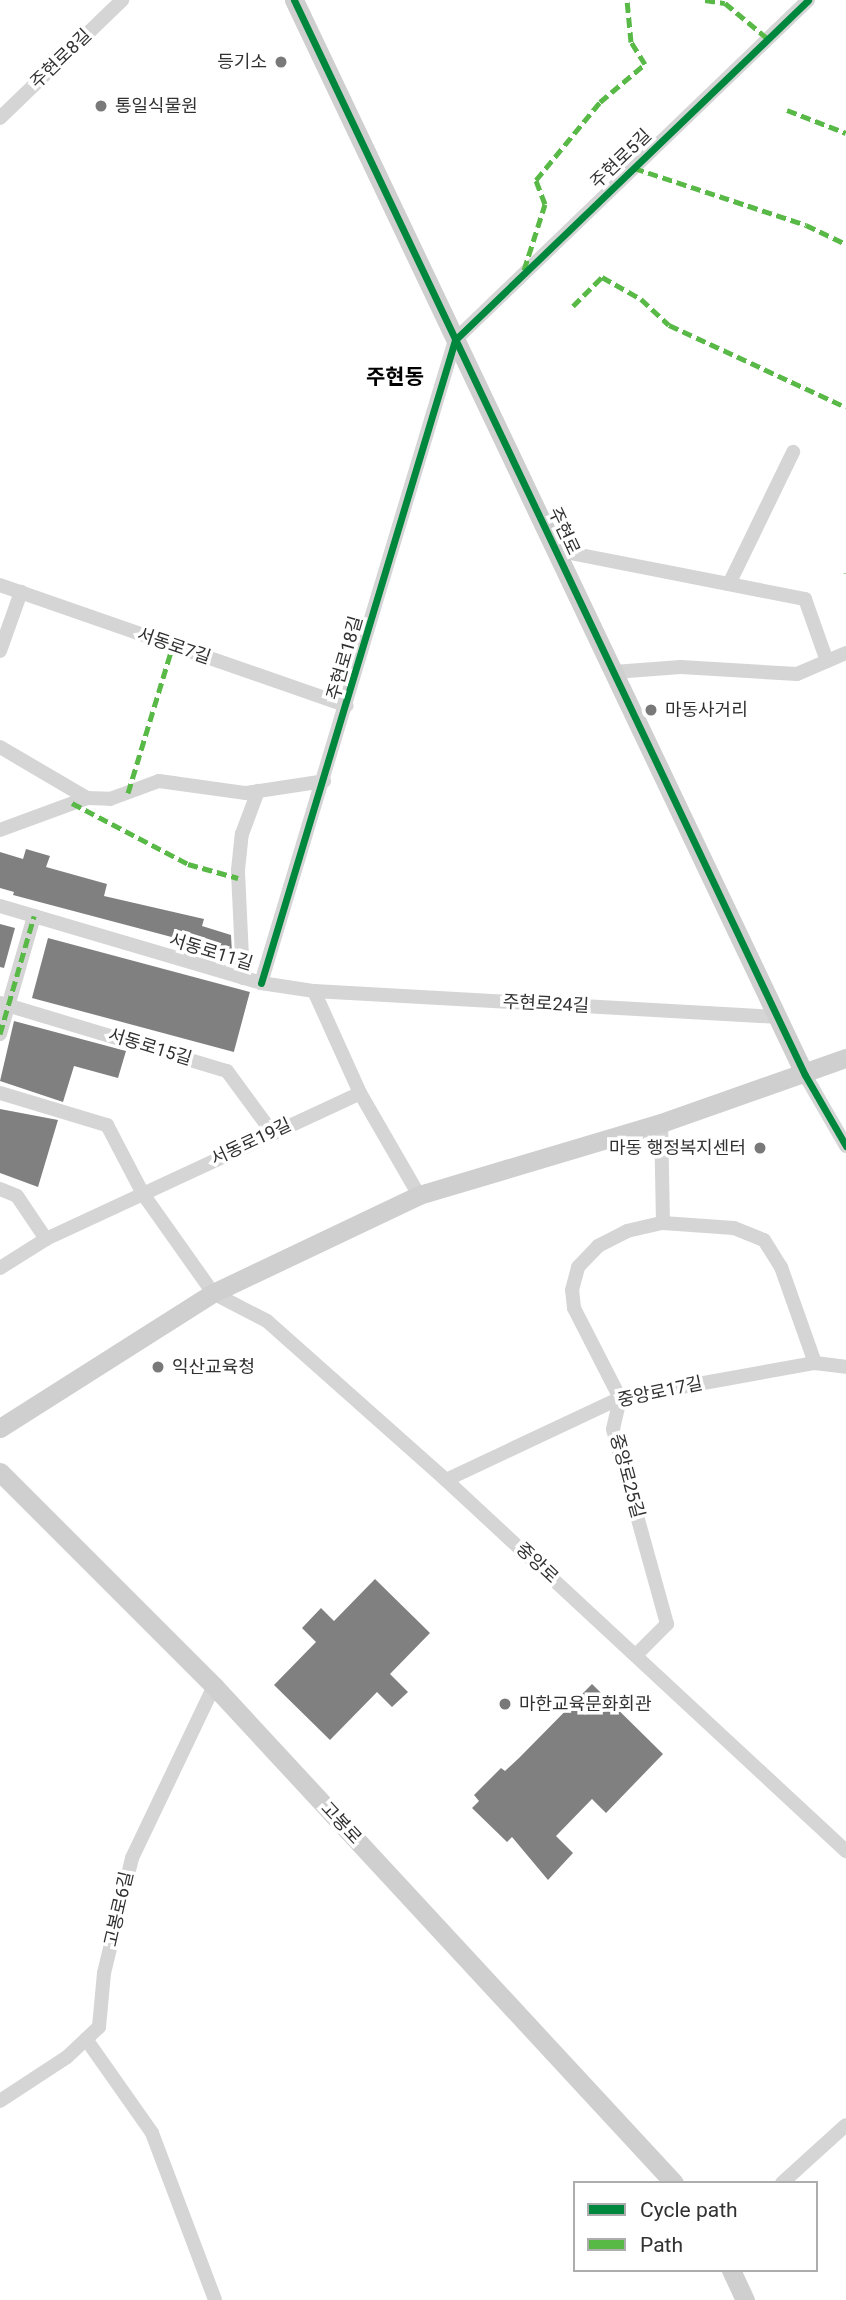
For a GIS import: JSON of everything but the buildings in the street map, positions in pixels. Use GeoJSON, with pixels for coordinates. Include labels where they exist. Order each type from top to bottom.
{"type":"FeatureCollection","features":[{"type":"Feature","properties":{"kind":"street","name":"주현로8길"},"geometry":{"type":"LineString","coordinates":[[0,118],[122,0]]}},
{"type":"Feature","properties":{"kind":"street","name":"주현로"},"geometry":{"type":"LineString","coordinates":[[295,0],[805,1075]]}},
{"type":"Feature","properties":{"kind":"street","name":"주현로5길"},"geometry":{"type":"LineString","coordinates":[[455,340],[808,0]]}},
{"type":"Feature","properties":{"kind":"street","name":"주현로18길"},"geometry":{"type":"LineString","coordinates":[[261,983],[347,706],[455,340]]}},
{"type":"Feature","properties":{"kind":"street"},"geometry":{"type":"LineString","coordinates":[[729,584],[793,452]]}},
{"type":"Feature","properties":{"kind":"street"},"geometry":{"type":"LineString","coordinates":[[555,550],[805,600],[827,661]]}},
{"type":"Feature","properties":{"kind":"street","name":"서동로7길"},"geometry":{"type":"LineString","coordinates":[[0,585],[347,706]]}},
{"type":"Feature","properties":{"kind":"street"},"geometry":{"type":"LineString","coordinates":[[0,651],[21,592]]}},
{"type":"Feature","properties":{"kind":"street"},"geometry":{"type":"LineString","coordinates":[[614,672],[681,667],[797,674],[846,653]]}},
{"type":"Feature","properties":{"kind":"street"},"geometry":{"type":"LineString","coordinates":[[0,747],[88,798]]}},
{"type":"Feature","properties":{"kind":"street"},"geometry":{"type":"LineString","coordinates":[[0,830],[88,798],[110,799],[159,781],[258,791],[324,781]]}},
{"type":"Feature","properties":{"kind":"street"},"geometry":{"type":"LineString","coordinates":[[243,978],[237,870],[242,834],[258,791]]}},
{"type":"Feature","properties":{"kind":"street","name":"서동로11길"},"geometry":{"type":"LineString","coordinates":[[0,906],[261,983],[314,991]]}},
{"type":"Feature","properties":{"kind":"street"},"geometry":{"type":"LineString","coordinates":[[0,1034],[5,1004],[34,915]]}},
{"type":"Feature","properties":{"kind":"street"},"geometry":{"type":"LineString","coordinates":[[314,991],[360,1093],[419,1195]]}},
{"type":"Feature","properties":{"kind":"street","name":"주현로24길"},"geometry":{"type":"LineString","coordinates":[[314,991],[778,1017]]}},
{"type":"Feature","properties":{"kind":"street","name":"서동로15길"},"geometry":{"type":"LineString","coordinates":[[5,1004],[227,1071],[271,1131]]}},
{"type":"Feature","properties":{"kind":"street"},"geometry":{"type":"LineString","coordinates":[[0,1428],[213,1293],[419,1195],[661,1123],[805,1075],[846,1058]]}},
{"type":"Feature","properties":{"kind":"street"},"geometry":{"type":"LineString","coordinates":[[805,1075],[846,1146]]}},
{"type":"Feature","properties":{"kind":"street"},"geometry":{"type":"LineString","coordinates":[[0,1093],[107,1125],[143,1194],[213,1293]]}},
{"type":"Feature","properties":{"kind":"street","name":"서동로19길"},"geometry":{"type":"LineString","coordinates":[[0,1268],[46,1239],[271,1131],[360,1093]]}},
{"type":"Feature","properties":{"kind":"street"},"geometry":{"type":"LineString","coordinates":[[661,1123],[663,1223]]}},
{"type":"Feature","properties":{"kind":"street"},"geometry":{"type":"LineString","coordinates":[[0,1189],[17,1196],[46,1239]]}},
{"type":"Feature","properties":{"kind":"street"},"geometry":{"type":"LineString","coordinates":[[620,1398],[573,1308],[572,1290],[578,1267],[598,1246],[627,1231],[663,1223],[734,1228],[764,1240],[781,1267],[815,1363]]}},
{"type":"Feature","properties":{"kind":"street","name":"중앙로"},"geometry":{"type":"LineString","coordinates":[[213,1293],[267,1321],[446,1480],[846,1851]]}},
{"type":"Feature","properties":{"kind":"street","name":"중앙로17길"},"geometry":{"type":"LineString","coordinates":[[446,1480],[620,1398],[815,1363],[846,1367]]}},
{"type":"Feature","properties":{"kind":"street","name":"중앙로25길"},"geometry":{"type":"LineString","coordinates":[[620,1398],[613,1429],[667,1624],[636,1655]]}},
{"type":"Feature","properties":{"kind":"street","name":"고봉로"},"geometry":{"type":"LineString","coordinates":[[0,1472],[214,1686],[672,2181]]}},
{"type":"Feature","properties":{"kind":"street","name":"고봉로6길"},"geometry":{"type":"LineString","coordinates":[[0,2101],[99,2027],[104,1973],[132,1858],[214,1686]]}},
{"type":"Feature","properties":{"kind":"street"},"geometry":{"type":"LineString","coordinates":[[86,2039],[152,2133],[215,2300]]}},
{"type":"Feature","properties":{"kind":"street"},"geometry":{"type":"LineString","coordinates":[[784,2181],[846,2125]]}},
{"type":"Feature","properties":{"kind":"street"},"geometry":{"type":"LineString","coordinates":[[732,2272],[745,2300]]}},
{"type":"Feature","properties":{"kind":"marked path"},"geometry":{"type":"LineString","coordinates":[[524,270],[545,204],[536,180],[600,102],[645,64],[631,42],[627,0]]}},
{"type":"Feature","properties":{"kind":"marked path"},"geometry":{"type":"LineString","coordinates":[[705,0],[725,3],[768,39]]}},
{"type":"Feature","properties":{"kind":"marked path"},"geometry":{"type":"LineString","coordinates":[[787,110],[846,133]]}},
{"type":"Feature","properties":{"kind":"marked path"},"geometry":{"type":"LineString","coordinates":[[634,168],[806,225],[846,244]]}},
{"type":"Feature","properties":{"kind":"marked path"},"geometry":{"type":"LineString","coordinates":[[573,306],[602,277],[641,299],[669,325],[846,407]]}},
{"type":"Feature","properties":{"kind":"marked path"},"geometry":{"type":"LineString","coordinates":[[128,793],[173,645]]}},
{"type":"Feature","properties":{"kind":"marked path"},"geometry":{"type":"LineString","coordinates":[[72,803],[188,864],[238,878]]}},
{"type":"Feature","properties":{"kind":"marked path"},"geometry":{"type":"LineString","coordinates":[[0,1034],[34,916]]}},
{"type":"Feature","properties":{"kind":"cycle path"},"geometry":{"type":"LineString","coordinates":[[294,0],[805,1075],[846,1146]]}},
{"type":"Feature","properties":{"kind":"cycle path"},"geometry":{"type":"LineString","coordinates":[[261,983],[455,340],[808,0]]}},
{"type":"Feature","properties":{"kind":"place","name":"등기소"},"geometry":{"type":"Point","coordinates":[281,62]}},
{"type":"Feature","properties":{"kind":"place","name":"통일식물원"},"geometry":{"type":"Point","coordinates":[101,106]}},
{"type":"Feature","properties":{"kind":"place","name":"마동사거리"},"geometry":{"type":"Point","coordinates":[651,710]}},
{"type":"Feature","properties":{"kind":"place","name":"마동 행정복지센터"},"geometry":{"type":"Point","coordinates":[760,1148]}},
{"type":"Feature","properties":{"kind":"place","name":"익산교육청"},"geometry":{"type":"Point","coordinates":[158,1367]}},
{"type":"Feature","properties":{"kind":"place","name":"마한교육문화회관"},"geometry":{"type":"Point","coordinates":[505,1704]}},
{"type":"Feature","properties":{"kind":"district","name":"주현동"},"geometry":{"type":"Point","coordinates":[395,377]}}]}
